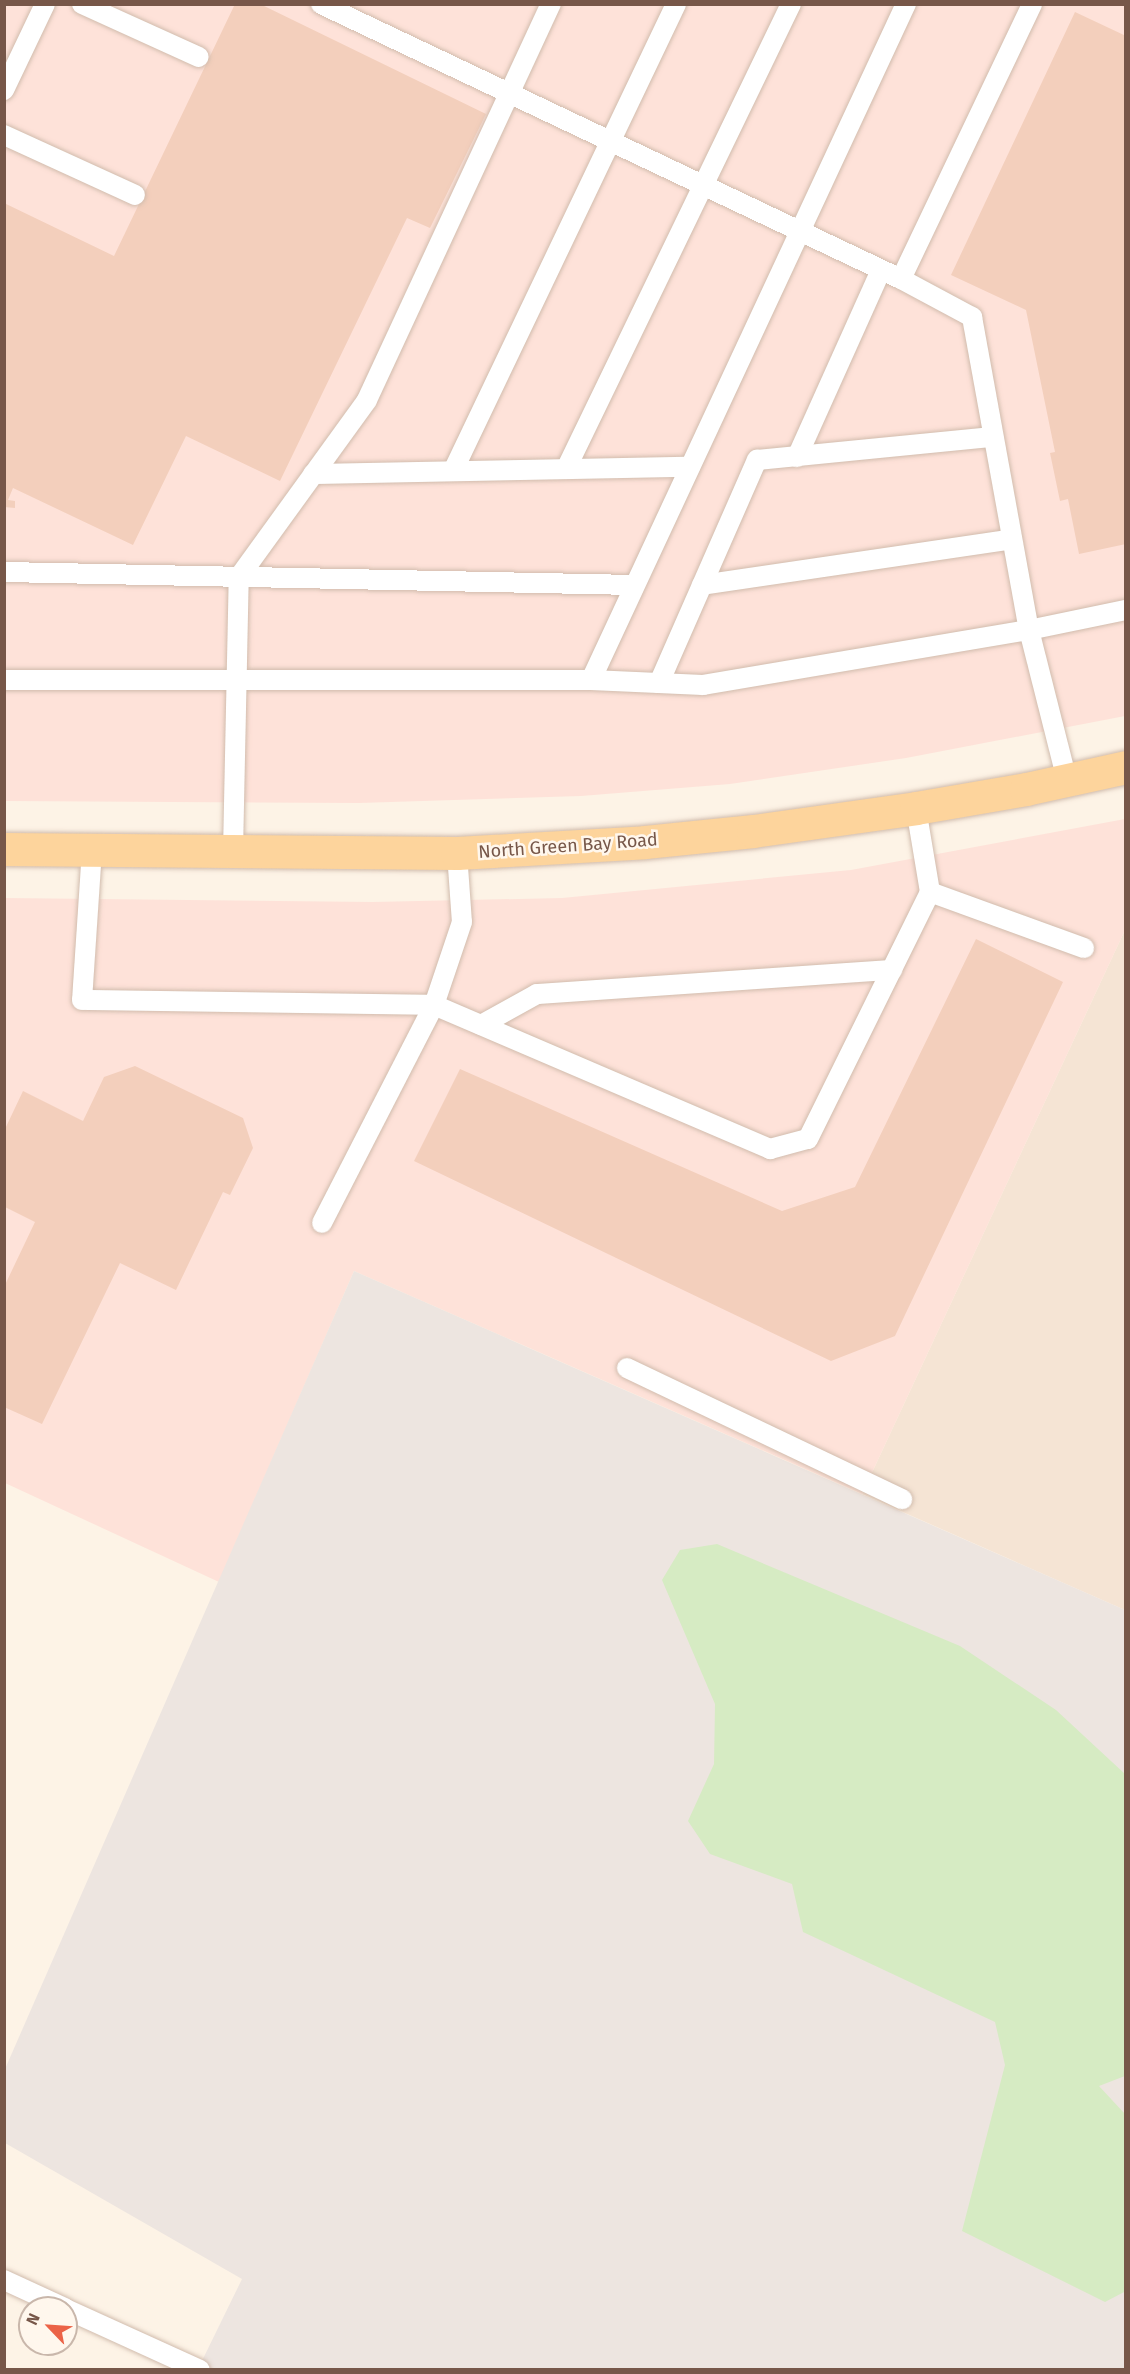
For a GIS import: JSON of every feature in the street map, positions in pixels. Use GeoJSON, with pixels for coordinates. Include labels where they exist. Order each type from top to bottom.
{"type":"FeatureCollection","features":[{"type":"Feature","properties":{"kind":"main road","name":"North Green Bay Road"},"geometry":{"type":"LineString","coordinates":[[4,849],[458,853],[623,843],[742,832],[916,808],[1125,767]]}},
{"type":"Feature","properties":{"kind":"lane"},"geometry":{"type":"LineString","coordinates":[[4,90],[45,4]]}},
{"type":"Feature","properties":{"kind":"lane"},"geometry":{"type":"LineString","coordinates":[[82,4],[199,57]]}},
{"type":"Feature","properties":{"kind":"lane"},"geometry":{"type":"LineString","coordinates":[[321,4],[901,279],[972,317],[1029,630],[1067,780]]}},
{"type":"Feature","properties":{"kind":"lane"},"geometry":{"type":"LineString","coordinates":[[233,852],[239,577],[367,400],[551,4]]}},
{"type":"Feature","properties":{"kind":"lane"},"geometry":{"type":"LineString","coordinates":[[453,471],[676,4]]}},
{"type":"Feature","properties":{"kind":"lane"},"geometry":{"type":"LineString","coordinates":[[566,469],[791,4]]}},
{"type":"Feature","properties":{"kind":"lane"},"geometry":{"type":"LineString","coordinates":[[591,680],[906,4]]}},
{"type":"Feature","properties":{"kind":"lane"},"geometry":{"type":"LineString","coordinates":[[901,279],[1032,4]]}},
{"type":"Feature","properties":{"kind":"lane"},"geometry":{"type":"LineString","coordinates":[[4,135],[135,195]]}},
{"type":"Feature","properties":{"kind":"lane"},"geometry":{"type":"LineString","coordinates":[[797,457],[881,270]]}},
{"type":"Feature","properties":{"kind":"lane"},"geometry":{"type":"LineString","coordinates":[[659,683],[757,460],[993,437]]}},
{"type":"Feature","properties":{"kind":"lane"},"geometry":{"type":"LineString","coordinates":[[313,474],[690,467]]}},
{"type":"Feature","properties":{"kind":"lane"},"geometry":{"type":"LineString","coordinates":[[702,585],[1012,539]]}},
{"type":"Feature","properties":{"kind":"lane"},"geometry":{"type":"LineString","coordinates":[[4,572],[634,585]]}},
{"type":"Feature","properties":{"kind":"lane"},"geometry":{"type":"LineString","coordinates":[[4,680],[236,682],[591,680],[703,685],[1029,630],[1125,610]]}},
{"type":"Feature","properties":{"kind":"lane"},"geometry":{"type":"LineString","coordinates":[[92,850],[82,1000],[434,1005],[770,1149],[808,1139],[930,892],[916,808]]}},
{"type":"Feature","properties":{"kind":"lane"},"geometry":{"type":"LineString","coordinates":[[322,1223],[434,1005],[462,922],[458,853]]}},
{"type":"Feature","properties":{"kind":"lane"},"geometry":{"type":"LineString","coordinates":[[930,892],[1084,948]]}},
{"type":"Feature","properties":{"kind":"lane"},"geometry":{"type":"LineString","coordinates":[[481,1025],[537,993],[892,970]]}},
{"type":"Feature","properties":{"kind":"lane"},"geometry":{"type":"LineString","coordinates":[[627,1368],[902,1499]]}},
{"type":"Feature","properties":{"kind":"lane"},"geometry":{"type":"LineString","coordinates":[[4,2280],[39,2296]]}},
{"type":"Feature","properties":{"kind":"lane"},"geometry":{"type":"LineString","coordinates":[[78,2314],[200,2370]]}},
{"type":"Feature","properties":{"kind":"shaded area"},"geometry":{"type":"Polygon","coordinates":[[[5,5],[1125,5],[1125,716],[906,758],[730,784],[581,796],[359,803],[5,801],[5,5]]]}},
{"type":"Feature","properties":{"kind":"shaded area"},"geometry":{"type":"Polygon","coordinates":[[[1125,819],[1125,930],[862,1494],[354,1271],[219,1582],[5,1483],[5,898],[373,902],[562,898],[851,870],[1125,819]]]}},
{"type":"Feature","properties":{"kind":"shaded area"},"geometry":{"type":"Polygon","coordinates":[[[1125,930],[1125,1610],[862,1494],[1125,930]]]}},
{"type":"Feature","properties":{"kind":"shaded area"},"geometry":{"type":"Polygon","coordinates":[[[354,1271],[1125,1610],[1125,2369],[198,2369],[242,2279],[5,2143],[5,2069],[354,1271]]]}},
{"type":"Feature","properties":{"kind":"green space"},"geometry":{"type":"Polygon","coordinates":[[[717,1544],[960,1646],[1056,1710],[1125,1774],[1125,2076],[1099,2086],[1125,2114],[1126,2291],[1105,2302],[962,2231],[1005,2065],[995,2022],[803,1932],[792,1884],[710,1854],[688,1821],[714,1764],[715,1704],[662,1580],[680,1550],[717,1544]]]}},
{"type":"Feature","properties":{"kind":"building"},"geometry":{"type":"Polygon","coordinates":[[[235,4],[260,4],[486,114],[430,228],[407,218],[280,481],[186,436],[133,545],[13,488],[8,500],[15,501],[15,508],[4,507],[4,203],[114,256],[235,4]]]}},
{"type":"Feature","properties":{"kind":"building"},"geometry":{"type":"Polygon","coordinates":[[[1075,12],[1126,36],[1126,544],[1079,554],[1068,499],[1060,501],[1050,453],[1055,452],[1026,310],[951,275],[1075,12]]]}},
{"type":"Feature","properties":{"kind":"building"},"geometry":{"type":"Polygon","coordinates":[[[976,939],[1063,982],[895,1336],[831,1361],[414,1161],[460,1069],[782,1211],[855,1187],[976,939]]]}},
{"type":"Feature","properties":{"kind":"building"},"geometry":{"type":"Polygon","coordinates":[[[135,1066],[243,1118],[253,1148],[230,1195],[223,1192],[176,1290],[120,1263],[42,1424],[4,1407],[4,1287],[35,1222],[5,1207],[5,1129],[23,1091],[83,1121],[104,1077],[135,1066]]]}}]}
